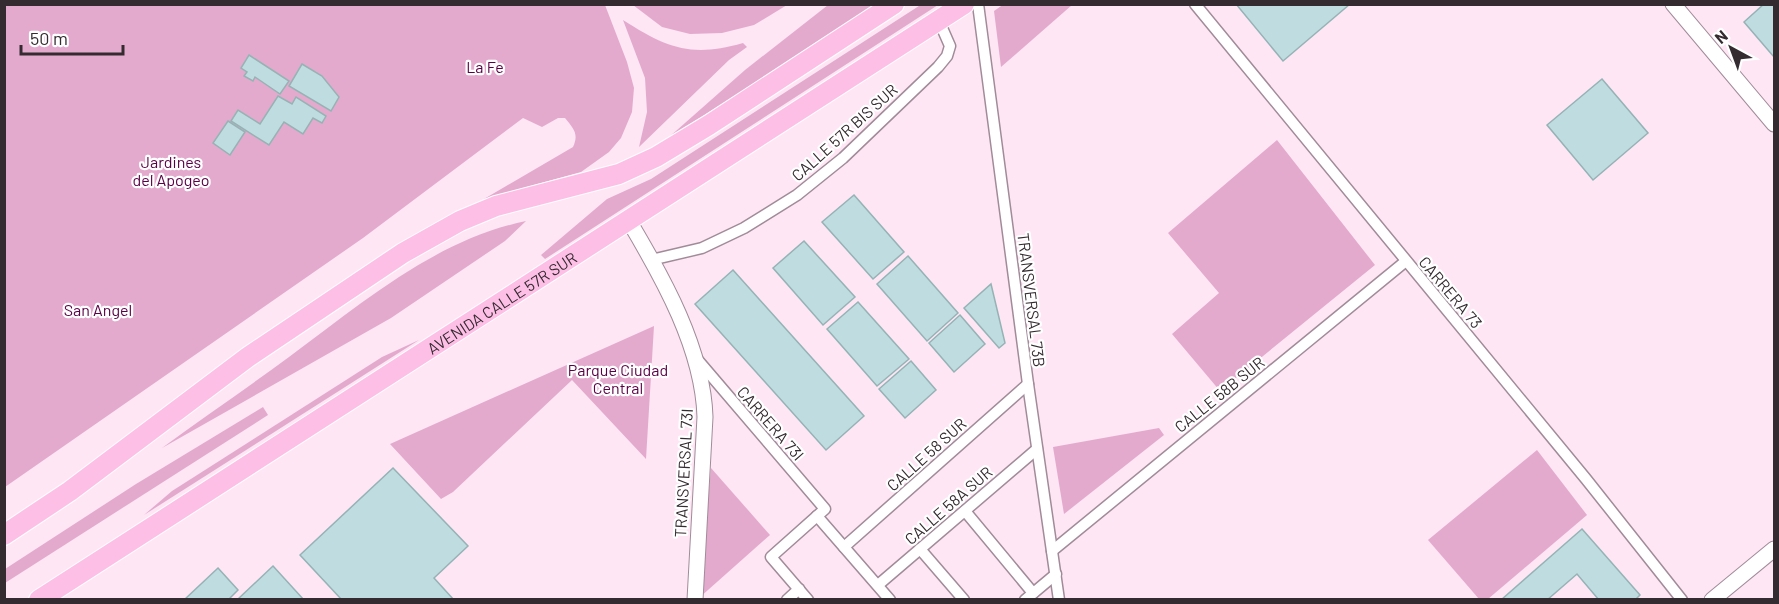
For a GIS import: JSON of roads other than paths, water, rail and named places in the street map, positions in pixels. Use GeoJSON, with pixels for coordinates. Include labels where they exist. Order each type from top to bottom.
{"type":"FeatureCollection","features":[{"type":"Feature","properties":{"kind":"highway"},"geometry":{"type":"LineString","coordinates":[[4,535],[70,491],[248,357],[411,248],[460,221],[496,206],[604,179],[648,161],[709,125],[894,4]]}},
{"type":"Feature","properties":{"kind":"highway","name":"AVENIDA CALLE 57R SUR"},"geometry":{"type":"LineString","coordinates":[[39,600],[964,4]]}},
{"type":"Feature","properties":{"kind":"street","name":"TRANSVERSAL 73B"},"geometry":{"type":"LineString","coordinates":[[978,4],[1059,600]]}},
{"type":"Feature","properties":{"kind":"street","name":"CARRERA 73"},"geometry":{"type":"LineString","coordinates":[[1195,4],[1579,471],[1682,600]]}},
{"type":"Feature","properties":{"kind":"street"},"geometry":{"type":"LineString","coordinates":[[1673,4],[1774,124]]}},
{"type":"Feature","properties":{"kind":"street","name":"CALLE 57R BIS SUR"},"geometry":{"type":"LineString","coordinates":[[651,260],[702,249],[744,228],[797,195],[843,158],[947,56],[950,46],[939,21]]}},
{"type":"Feature","properties":{"kind":"street","name":"TRANSVERSAL 73I"},"geometry":{"type":"LineString","coordinates":[[629,220],[673,305],[694,356],[702,387],[705,417],[694,600]]}},
{"type":"Feature","properties":{"kind":"street","name":"CALLE 58B SUR"},"geometry":{"type":"LineString","coordinates":[[1052,551],[1406,261]]}},
{"type":"Feature","properties":{"kind":"street","name":"CARRERA 73I"},"geometry":{"type":"LineString","coordinates":[[694,356],[821,512],[844,547],[890,600]]}},
{"type":"Feature","properties":{"kind":"street","name":"CALLE 58 SUR"},"geometry":{"type":"LineString","coordinates":[[844,547],[1028,384]]}},
{"type":"Feature","properties":{"kind":"street","name":"CALLE 58A SUR"},"geometry":{"type":"LineString","coordinates":[[878,585],[1037,449]]}},
{"type":"Feature","properties":{"kind":"street"},"geometry":{"type":"LineString","coordinates":[[965,511],[1029,596],[1056,574]]}},
{"type":"Feature","properties":{"kind":"street"},"geometry":{"type":"LineString","coordinates":[[808,600],[771,557],[821,512]]}},
{"type":"Feature","properties":{"kind":"street"},"geometry":{"type":"LineString","coordinates":[[920,549],[964,600]]}},
{"type":"Feature","properties":{"kind":"street"},"geometry":{"type":"LineString","coordinates":[[1712,600],[1774,549]]}},
{"type":"Feature","properties":{"kind":"street"},"geometry":{"type":"LineString","coordinates":[[787,600],[799,589]]}},
{"type":"Feature","properties":{"kind":"park label","name":"La Fe"},"geometry":{"type":"Point","coordinates":[485,66]}},
{"type":"Feature","properties":{"kind":"park label","name":"Jardines del Apogeo"},"geometry":{"type":"Point","coordinates":[171,170]}},
{"type":"Feature","properties":{"kind":"park label","name":"San Angel"},"geometry":{"type":"Point","coordinates":[98,309]}},
{"type":"Feature","properties":{"kind":"park label","name":"Parque Ciudad Central"},"geometry":{"type":"Point","coordinates":[618,378]}}]}
